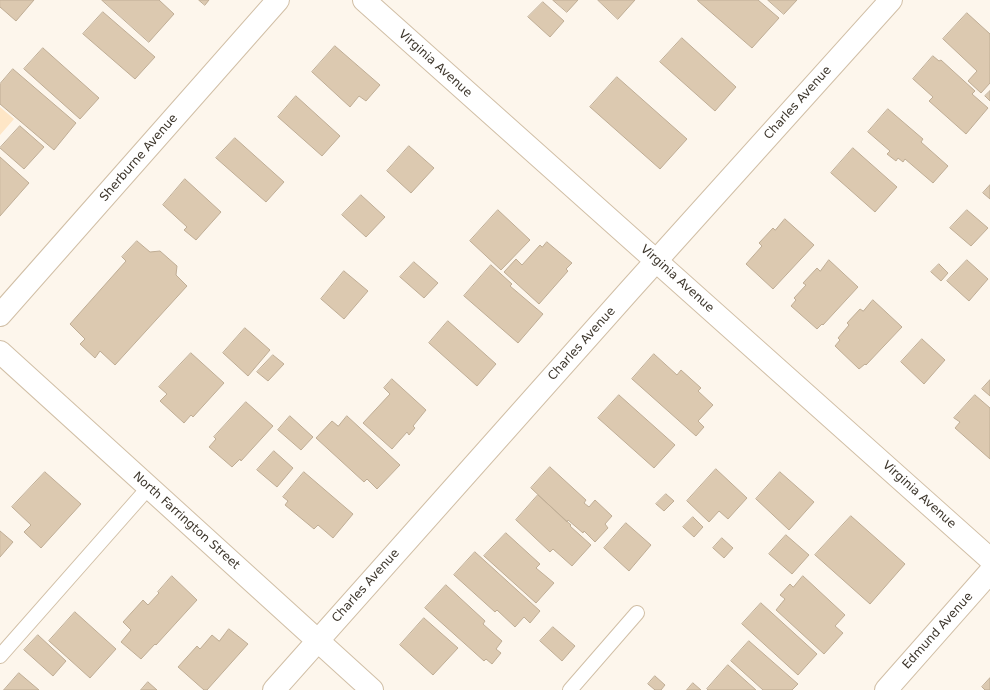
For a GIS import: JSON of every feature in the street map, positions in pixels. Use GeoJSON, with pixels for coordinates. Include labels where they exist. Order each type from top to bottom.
{"type":"FeatureCollection","features":[{"type":"Feature","properties":{"kind":"street","name":"Sherburne Avenue"},"geometry":{"type":"LineString","coordinates":[[0,315],[278,0]]}},
{"type":"Feature","properties":{"kind":"street","name":"Virginia Avenue"},"geometry":{"type":"LineString","coordinates":[[364,0],[990,559]]}},
{"type":"Feature","properties":{"kind":"street","name":"Charles Avenue"},"geometry":{"type":"LineString","coordinates":[[274,690],[656,261],[892,0]]}},
{"type":"Feature","properties":{"kind":"street","name":"North Farrington Street"},"geometry":{"type":"LineString","coordinates":[[0,352],[372,690]]}},
{"type":"Feature","properties":{"kind":"street","name":"Edmund Avenue"},"geometry":{"type":"LineString","coordinates":[[886,690],[990,572]]}},
{"type":"Feature","properties":{"kind":"lane"},"geometry":{"type":"LineString","coordinates":[[0,656],[149,487]]}},
{"type":"Feature","properties":{"kind":"lane"},"geometry":{"type":"LineString","coordinates":[[570,690],[637,613]]}},
{"type":"Feature","properties":{"kind":"shaded area"},"geometry":{"type":"Polygon","coordinates":[[[0,107],[14,119],[0,135],[0,107]]]}},
{"type":"Feature","properties":{"kind":"building"},"geometry":{"type":"Polygon","coordinates":[[[0,0],[34,0],[16,21],[0,7],[0,0]]]}},
{"type":"Feature","properties":{"kind":"building"},"geometry":{"type":"Polygon","coordinates":[[[102,0],[159,0],[174,14],[149,42],[102,0]]]}},
{"type":"Feature","properties":{"kind":"building"},"geometry":{"type":"Polygon","coordinates":[[[199,0],[209,0],[205,5],[199,0]]]}},
{"type":"Feature","properties":{"kind":"building"},"geometry":{"type":"Polygon","coordinates":[[[553,0],[578,0],[567,12],[553,0]]]}},
{"type":"Feature","properties":{"kind":"building"},"geometry":{"type":"Polygon","coordinates":[[[598,0],[635,0],[618,19],[598,0]]]}},
{"type":"Feature","properties":{"kind":"building"},"geometry":{"type":"Polygon","coordinates":[[[698,0],[758,0],[779,18],[752,48],[698,0]]]}},
{"type":"Feature","properties":{"kind":"building"},"geometry":{"type":"Polygon","coordinates":[[[768,0],[797,0],[784,14],[768,0]]]}},
{"type":"Feature","properties":{"kind":"building"},"geometry":{"type":"Polygon","coordinates":[[[543,2],[564,21],[550,37],[528,17],[543,2]]]}},
{"type":"Feature","properties":{"kind":"building"},"geometry":{"type":"Polygon","coordinates":[[[103,12],[155,57],[135,79],[83,34],[103,12]]]}},
{"type":"Feature","properties":{"kind":"building"},"geometry":{"type":"Polygon","coordinates":[[[967,13],[990,34],[990,83],[981,93],[968,81],[977,71],[943,39],[967,13]]]}},
{"type":"Feature","properties":{"kind":"building"},"geometry":{"type":"Polygon","coordinates":[[[682,38],[736,87],[715,111],[660,62],[682,38]]]}},
{"type":"Feature","properties":{"kind":"building"},"geometry":{"type":"Polygon","coordinates":[[[335,46],[380,85],[366,101],[359,96],[350,107],[312,72],[335,46]]]}},
{"type":"Feature","properties":{"kind":"building"},"geometry":{"type":"Polygon","coordinates":[[[43,48],[99,98],[80,119],[24,69],[43,48]]]}},
{"type":"Feature","properties":{"kind":"building"},"geometry":{"type":"Polygon","coordinates":[[[933,56],[939,61],[941,60],[975,91],[972,94],[988,108],[966,134],[929,101],[933,97],[913,79],[933,56]]]}},
{"type":"Feature","properties":{"kind":"building"},"geometry":{"type":"Polygon","coordinates":[[[13,69],[76,123],[54,150],[0,104],[0,84],[13,69]]]}},
{"type":"Feature","properties":{"kind":"building"},"geometry":{"type":"Polygon","coordinates":[[[617,77],[687,139],[660,169],[590,107],[617,77]]]}},
{"type":"Feature","properties":{"kind":"building"},"geometry":{"type":"Polygon","coordinates":[[[990,91],[990,101],[985,96],[990,91]]]}},
{"type":"Feature","properties":{"kind":"building"},"geometry":{"type":"Polygon","coordinates":[[[296,96],[340,136],[322,156],[278,117],[296,96]]]}},
{"type":"Feature","properties":{"kind":"building"},"geometry":{"type":"Polygon","coordinates":[[[888,109],[923,139],[921,142],[948,166],[933,183],[905,159],[903,162],[898,158],[896,161],[887,154],[890,151],[868,132],[888,109]]]}},
{"type":"Feature","properties":{"kind":"building"},"geometry":{"type":"Polygon","coordinates":[[[20,126],[44,147],[24,169],[0,148],[20,126]]]}},
{"type":"Feature","properties":{"kind":"building"},"geometry":{"type":"Polygon","coordinates":[[[235,138],[284,182],[266,202],[216,158],[235,138]]]}},
{"type":"Feature","properties":{"kind":"building"},"geometry":{"type":"Polygon","coordinates":[[[409,146],[434,168],[411,193],[387,171],[409,146]]]}},
{"type":"Feature","properties":{"kind":"building"},"geometry":{"type":"Polygon","coordinates":[[[853,148],[897,187],[875,212],[831,173],[853,148]]]}},
{"type":"Feature","properties":{"kind":"building"},"geometry":{"type":"Polygon","coordinates":[[[0,157],[29,183],[0,216],[0,157]]]}},
{"type":"Feature","properties":{"kind":"building"},"geometry":{"type":"Polygon","coordinates":[[[185,179],[221,212],[196,240],[184,230],[187,227],[163,205],[185,179]]]}},
{"type":"Feature","properties":{"kind":"building"},"geometry":{"type":"Polygon","coordinates":[[[990,185],[990,199],[983,193],[990,185]]]}},
{"type":"Feature","properties":{"kind":"building"},"geometry":{"type":"Polygon","coordinates":[[[361,195],[385,217],[366,237],[342,215],[361,195]]]}},
{"type":"Feature","properties":{"kind":"building"},"geometry":{"type":"Polygon","coordinates":[[[498,210],[530,240],[501,270],[470,241],[498,210]]]}},
{"type":"Feature","properties":{"kind":"building"},"geometry":{"type":"Polygon","coordinates":[[[967,210],[988,228],[971,246],[950,228],[967,210]]]}},
{"type":"Feature","properties":{"kind":"building"},"geometry":{"type":"Polygon","coordinates":[[[785,219],[814,245],[773,289],[746,264],[762,246],[759,243],[773,228],[775,230],[785,219]]]}},
{"type":"Feature","properties":{"kind":"building"},"geometry":{"type":"Polygon","coordinates":[[[137,241],[150,252],[160,251],[177,266],[176,275],[187,286],[115,365],[100,351],[95,358],[80,344],[85,339],[70,324],[126,261],[122,257],[137,241]]]}},
{"type":"Feature","properties":{"kind":"building"},"geometry":{"type":"Polygon","coordinates":[[[547,242],[572,263],[566,269],[568,271],[539,304],[504,272],[516,259],[522,265],[540,245],[542,247],[547,242]]]}},
{"type":"Feature","properties":{"kind":"building"},"geometry":{"type":"Polygon","coordinates":[[[829,260],[858,287],[823,325],[822,324],[817,329],[791,306],[796,300],[794,298],[806,285],[803,283],[817,268],[820,271],[829,260]]]}},
{"type":"Feature","properties":{"kind":"building"},"geometry":{"type":"Polygon","coordinates":[[[967,260],[988,279],[969,301],[947,281],[967,260]]]}},
{"type":"Feature","properties":{"kind":"building"},"geometry":{"type":"Polygon","coordinates":[[[414,262],[438,283],[424,298],[400,277],[414,262]]]}},
{"type":"Feature","properties":{"kind":"building"},"geometry":{"type":"Polygon","coordinates":[[[939,264],[948,273],[941,281],[931,272],[939,264]]]}},
{"type":"Feature","properties":{"kind":"building"},"geometry":{"type":"Polygon","coordinates":[[[491,265],[512,284],[510,286],[543,314],[518,343],[464,296],[491,265]]]}},
{"type":"Feature","properties":{"kind":"building"},"geometry":{"type":"Polygon","coordinates":[[[344,271],[368,291],[344,319],[321,299],[344,271]]]}},
{"type":"Feature","properties":{"kind":"building"},"geometry":{"type":"Polygon","coordinates":[[[873,300],[902,327],[866,365],[865,364],[859,369],[835,346],[840,340],[838,338],[849,325],[847,323],[860,309],[863,311],[873,300]]]}},
{"type":"Feature","properties":{"kind":"building"},"geometry":{"type":"Polygon","coordinates":[[[448,321],[496,364],[477,386],[429,343],[448,321]]]}},
{"type":"Feature","properties":{"kind":"building"},"geometry":{"type":"Polygon","coordinates":[[[245,328],[270,350],[248,376],[223,353],[245,328]]]}},
{"type":"Feature","properties":{"kind":"building"},"geometry":{"type":"Polygon","coordinates":[[[922,339],[945,360],[924,384],[901,362],[922,339]]]}},
{"type":"Feature","properties":{"kind":"building"},"geometry":{"type":"Polygon","coordinates":[[[191,353],[224,383],[193,417],[191,415],[184,423],[160,401],[167,394],[159,387],[191,353]]]}},
{"type":"Feature","properties":{"kind":"building"},"geometry":{"type":"Polygon","coordinates":[[[654,354],[677,375],[681,370],[701,388],[698,391],[713,405],[698,421],[704,427],[696,436],[632,379],[654,354]]]}},
{"type":"Feature","properties":{"kind":"building"},"geometry":{"type":"Polygon","coordinates":[[[273,355],[284,364],[268,381],[257,372],[273,355]]]}},
{"type":"Feature","properties":{"kind":"building"},"geometry":{"type":"Polygon","coordinates":[[[392,379],[426,410],[413,426],[415,428],[409,435],[407,432],[392,449],[363,423],[390,394],[384,388],[392,379]]]}},
{"type":"Feature","properties":{"kind":"building"},"geometry":{"type":"Polygon","coordinates":[[[990,380],[990,396],[982,389],[990,380]]]}},
{"type":"Feature","properties":{"kind":"building"},"geometry":{"type":"Polygon","coordinates":[[[619,395],[675,445],[654,468],[598,418],[619,395]]]}},
{"type":"Feature","properties":{"kind":"building"},"geometry":{"type":"Polygon","coordinates":[[[975,395],[990,408],[990,459],[955,428],[960,422],[954,418],[975,395]]]}},
{"type":"Feature","properties":{"kind":"building"},"geometry":{"type":"Polygon","coordinates":[[[246,402],[273,426],[241,461],[240,459],[232,467],[209,447],[216,439],[214,437],[246,402]]]}},
{"type":"Feature","properties":{"kind":"building"},"geometry":{"type":"Polygon","coordinates":[[[290,416],[313,437],[301,450],[278,430],[290,416]]]}},
{"type":"Feature","properties":{"kind":"building"},"geometry":{"type":"Polygon","coordinates":[[[347,416],[400,465],[377,489],[367,479],[364,482],[316,438],[332,421],[338,426],[347,416]]]}},
{"type":"Feature","properties":{"kind":"building"},"geometry":{"type":"Polygon","coordinates":[[[274,451],[293,468],[277,487],[257,470],[274,451]]]}},
{"type":"Feature","properties":{"kind":"building"},"geometry":{"type":"Polygon","coordinates":[[[550,467],[586,500],[584,503],[589,507],[595,500],[612,516],[605,524],[608,528],[595,542],[584,531],[583,533],[568,520],[567,522],[531,488],[550,467]]]}},
{"type":"Feature","properties":{"kind":"building"},"geometry":{"type":"Polygon","coordinates":[[[716,469],[747,498],[728,519],[719,511],[709,522],[687,501],[716,469]]]}},
{"type":"Feature","properties":{"kind":"building"},"geometry":{"type":"Polygon","coordinates":[[[45,472],[81,504],[41,548],[24,532],[31,525],[12,507],[45,472]]]}},
{"type":"Feature","properties":{"kind":"building"},"geometry":{"type":"Polygon","coordinates":[[[304,472],[353,514],[333,538],[318,525],[314,529],[285,505],[288,501],[283,497],[304,472]]]}},
{"type":"Feature","properties":{"kind":"building"},"geometry":{"type":"Polygon","coordinates":[[[780,472],[814,502],[789,530],[756,499],[780,472]]]}},
{"type":"Feature","properties":{"kind":"building"},"geometry":{"type":"Polygon","coordinates":[[[666,494],[674,501],[664,511],[656,504],[666,494]]]}},
{"type":"Feature","properties":{"kind":"building"},"geometry":{"type":"Polygon","coordinates":[[[538,495],[591,545],[572,566],[553,549],[550,552],[516,520],[538,495]]]}},
{"type":"Feature","properties":{"kind":"building"},"geometry":{"type":"Polygon","coordinates":[[[851,516],[905,564],[870,604],[815,555],[851,516]]]}},
{"type":"Feature","properties":{"kind":"building"},"geometry":{"type":"Polygon","coordinates":[[[693,517],[703,527],[694,537],[683,527],[693,517]]]}},
{"type":"Feature","properties":{"kind":"building"},"geometry":{"type":"Polygon","coordinates":[[[626,523],[651,545],[629,571],[604,548],[626,523]]]}},
{"type":"Feature","properties":{"kind":"building"},"geometry":{"type":"Polygon","coordinates":[[[0,531],[13,542],[0,557],[0,531]]]}},
{"type":"Feature","properties":{"kind":"building"},"geometry":{"type":"Polygon","coordinates":[[[506,533],[540,564],[536,568],[554,583],[536,603],[484,556],[506,533]]]}},
{"type":"Feature","properties":{"kind":"building"},"geometry":{"type":"Polygon","coordinates":[[[786,535],[809,555],[792,574],[769,554],[786,535]]]}},
{"type":"Feature","properties":{"kind":"building"},"geometry":{"type":"Polygon","coordinates":[[[722,538],[733,548],[724,558],[713,548],[722,538]]]}},
{"type":"Feature","properties":{"kind":"building"},"geometry":{"type":"Polygon","coordinates":[[[475,552],[540,611],[530,623],[524,617],[515,627],[497,610],[495,612],[454,575],[475,552]]]}},
{"type":"Feature","properties":{"kind":"building"},"geometry":{"type":"Polygon","coordinates":[[[172,576],[197,600],[156,645],[155,644],[141,659],[121,642],[131,630],[123,622],[143,600],[148,605],[172,576]]]}},
{"type":"Feature","properties":{"kind":"building"},"geometry":{"type":"Polygon","coordinates":[[[803,576],[845,615],[835,626],[843,633],[824,654],[776,610],[785,599],[780,595],[790,584],[793,587],[803,576]]]}},
{"type":"Feature","properties":{"kind":"building"},"geometry":{"type":"Polygon","coordinates":[[[446,585],[485,621],[483,624],[502,641],[496,649],[501,653],[492,664],[486,659],[484,661],[425,608],[446,585]]]}},
{"type":"Feature","properties":{"kind":"building"},"geometry":{"type":"Polygon","coordinates":[[[761,603],[817,654],[798,675],[742,624],[761,603]]]}},
{"type":"Feature","properties":{"kind":"building"},"geometry":{"type":"Polygon","coordinates":[[[75,612],[116,649],[90,678],[49,641],[75,612]]]}},
{"type":"Feature","properties":{"kind":"building"},"geometry":{"type":"Polygon","coordinates":[[[424,618],[458,648],[433,675],[400,645],[424,618]]]}},
{"type":"Feature","properties":{"kind":"building"},"geometry":{"type":"Polygon","coordinates":[[[553,627],[575,646],[562,661],[540,641],[553,627]]]}},
{"type":"Feature","properties":{"kind":"building"},"geometry":{"type":"Polygon","coordinates":[[[229,629],[248,644],[207,690],[204,690],[178,667],[197,646],[200,649],[212,635],[219,641],[229,629]]]}},
{"type":"Feature","properties":{"kind":"building"},"geometry":{"type":"Polygon","coordinates":[[[38,635],[66,661],[53,676],[24,650],[38,635]]]}},
{"type":"Feature","properties":{"kind":"building"},"geometry":{"type":"Polygon","coordinates":[[[749,641],[798,684],[792,690],[763,690],[731,661],[749,641]]]}},
{"type":"Feature","properties":{"kind":"building"},"geometry":{"type":"Polygon","coordinates":[[[728,665],[756,690],[708,690],[707,689],[728,665]]]}},
{"type":"Feature","properties":{"kind":"building"},"geometry":{"type":"Polygon","coordinates":[[[19,673],[39,690],[4,690],[19,673]]]}},
{"type":"Feature","properties":{"kind":"building"},"geometry":{"type":"Polygon","coordinates":[[[655,676],[665,685],[661,690],[655,690],[648,684],[655,676]]]}},
{"type":"Feature","properties":{"kind":"building"},"geometry":{"type":"Polygon","coordinates":[[[990,678],[990,690],[985,690],[982,687],[990,678]]]}},
{"type":"Feature","properties":{"kind":"building"},"geometry":{"type":"Polygon","coordinates":[[[148,682],[157,690],[141,690],[148,682]]]}},
{"type":"Feature","properties":{"kind":"building"},"geometry":{"type":"Polygon","coordinates":[[[693,683],[701,690],[687,690],[693,683]]]}}]}
